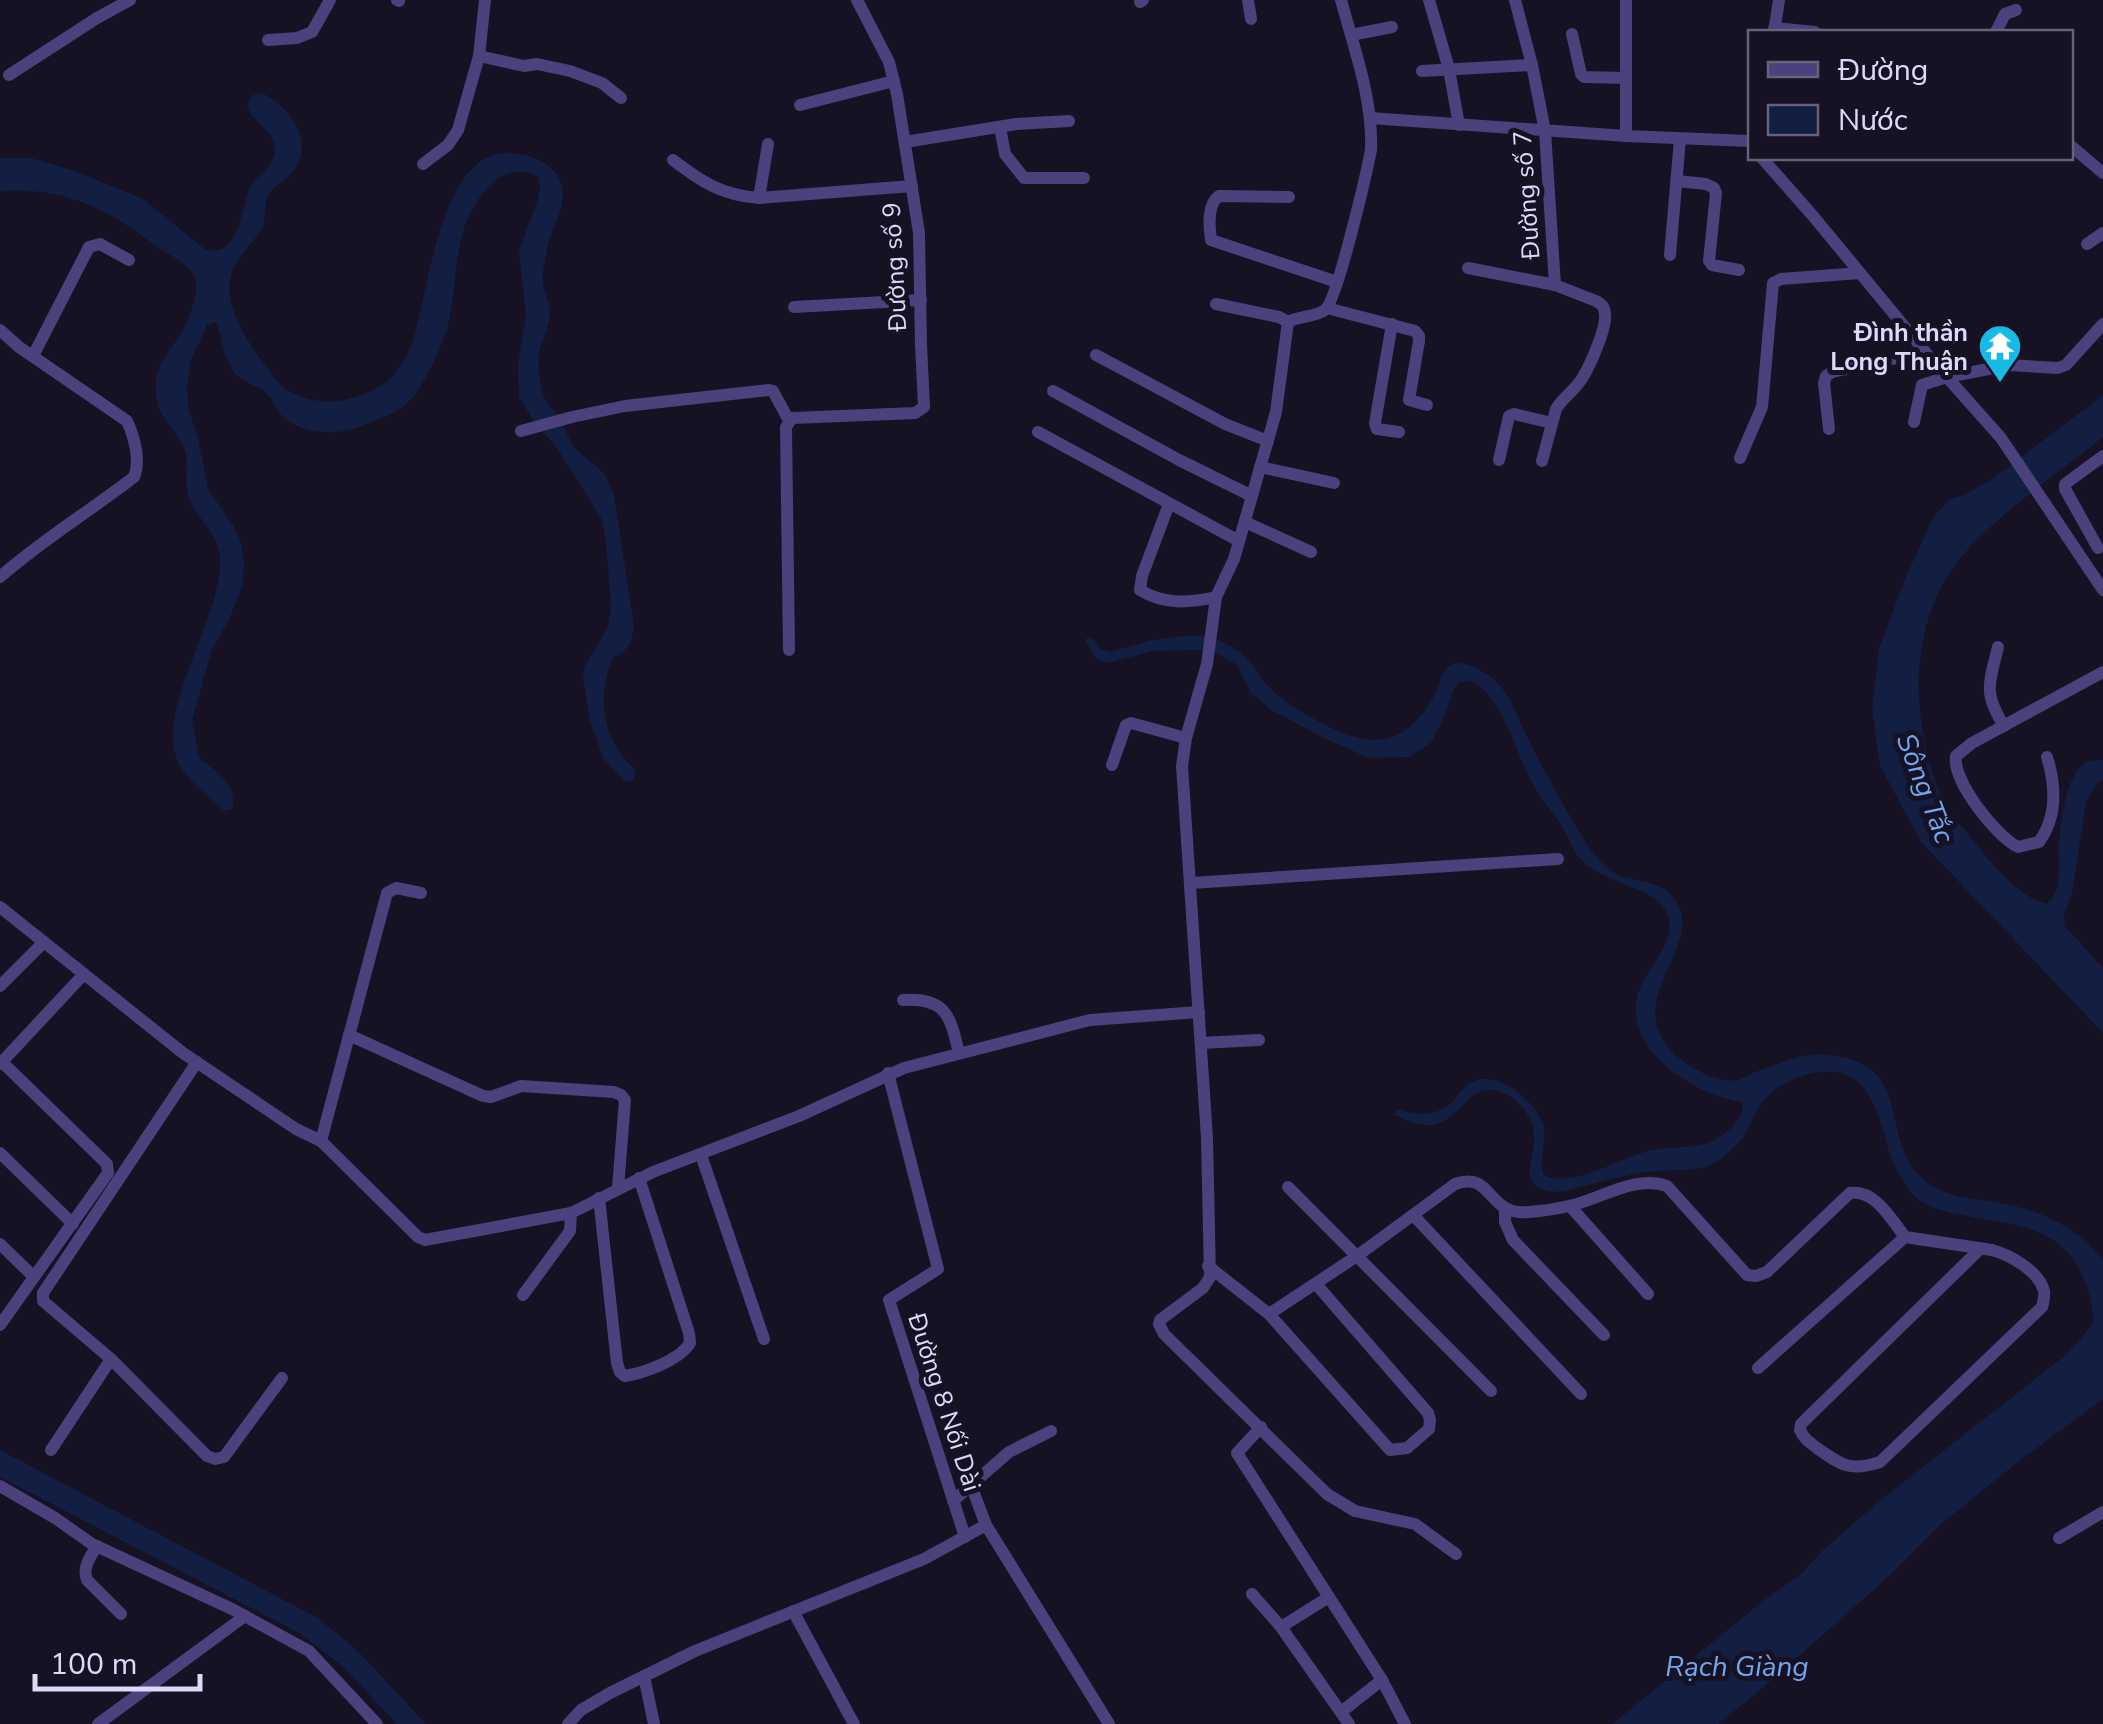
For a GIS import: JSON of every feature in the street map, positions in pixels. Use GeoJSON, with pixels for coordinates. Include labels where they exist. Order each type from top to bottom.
{"type":"FeatureCollection","features":[{"type":"Feature","properties":{"kind":"street"},"geometry":{"type":"LineString","coordinates":[[10,75],[130,0]]}},
{"type":"Feature","properties":{"kind":"street"},"geometry":{"type":"LineString","coordinates":[[268,40],[297,38],[312,32],[330,0]]}},
{"type":"Feature","properties":{"kind":"street"},"geometry":{"type":"LineString","coordinates":[[423,164],[448,144],[458,130],[479,56],[485,0]]}},
{"type":"Feature","properties":{"kind":"street","name":"Đường số 9"},"geometry":{"type":"LineString","coordinates":[[792,418],[914,413],[924,407],[920,233],[889,62],[857,0]]}},
{"type":"Feature","properties":{"kind":"street"},"geometry":{"type":"LineString","coordinates":[[1248,0],[1251,19]]}},
{"type":"Feature","properties":{"kind":"street"},"geometry":{"type":"LineString","coordinates":[[1288,322],[1327,308],[1348,246],[1372,150],[1364,80],[1341,0]]}},
{"type":"Feature","properties":{"kind":"street"},"geometry":{"type":"LineString","coordinates":[[1428,0],[1449,70],[1459,125]]}},
{"type":"Feature","properties":{"kind":"street","name":"Đường số 7"},"geometry":{"type":"LineString","coordinates":[[1515,0],[1545,130],[1554,286],[1601,304],[1605,312],[1581,381],[1558,403],[1542,461]]}},
{"type":"Feature","properties":{"kind":"street"},"geometry":{"type":"LineString","coordinates":[[1626,0],[1626,136]]}},
{"type":"Feature","properties":{"kind":"street"},"geometry":{"type":"LineString","coordinates":[[1774,30],[1779,0]]}},
{"type":"Feature","properties":{"kind":"street"},"geometry":{"type":"LineString","coordinates":[[1997,30],[2005,14],[2016,10]]}},
{"type":"Feature","properties":{"kind":"street"},"geometry":{"type":"LineString","coordinates":[[1351,35],[1392,27]]}},
{"type":"Feature","properties":{"kind":"street"},"geometry":{"type":"LineString","coordinates":[[1572,34],[1584,77],[1626,78]]}},
{"type":"Feature","properties":{"kind":"street"},"geometry":{"type":"LineString","coordinates":[[479,56],[570,71],[602,83],[621,98]]}},
{"type":"Feature","properties":{"kind":"street"},"geometry":{"type":"LineString","coordinates":[[1422,71],[1532,66]]}},
{"type":"Feature","properties":{"kind":"street"},"geometry":{"type":"LineString","coordinates":[[800,104],[894,81]]}},
{"type":"Feature","properties":{"kind":"street"},"geometry":{"type":"LineString","coordinates":[[1370,118],[1748,141]]}},
{"type":"Feature","properties":{"kind":"street"},"geometry":{"type":"LineString","coordinates":[[905,142],[1069,121]]}},
{"type":"Feature","properties":{"kind":"street"},"geometry":{"type":"LineString","coordinates":[[1000,127],[1005,154],[1024,178],[1084,178]]}},
{"type":"Feature","properties":{"kind":"street"},"geometry":{"type":"LineString","coordinates":[[1670,255],[1680,139]]}},
{"type":"Feature","properties":{"kind":"street"},"geometry":{"type":"LineString","coordinates":[[759,198],[768,144]]}},
{"type":"Feature","properties":{"kind":"street"},"geometry":{"type":"LineString","coordinates":[[2073,147],[2101,167]]}},
{"type":"Feature","properties":{"kind":"street"},"geometry":{"type":"LineString","coordinates":[[673,160],[701,181],[740,196],[759,198],[912,186]]}},
{"type":"Feature","properties":{"kind":"street"},"geometry":{"type":"LineString","coordinates":[[1764,160],[2001,438],[2103,590]]}},
{"type":"Feature","properties":{"kind":"street"},"geometry":{"type":"LineString","coordinates":[[1677,180],[1714,188],[1709,260],[1712,265],[1739,270]]}},
{"type":"Feature","properties":{"kind":"street"},"geometry":{"type":"LineString","coordinates":[[1289,197],[1214,198],[1211,240],[1337,282]]}},
{"type":"Feature","properties":{"kind":"street"},"geometry":{"type":"LineString","coordinates":[[2087,244],[2103,234]]}},
{"type":"Feature","properties":{"kind":"street"},"geometry":{"type":"LineString","coordinates":[[34,356],[90,247],[100,244],[129,260]]}},
{"type":"Feature","properties":{"kind":"street"},"geometry":{"type":"LineString","coordinates":[[1468,268],[1554,286]]}},
{"type":"Feature","properties":{"kind":"street"},"geometry":{"type":"LineString","coordinates":[[1740,458],[1762,407],[1773,283],[1781,279],[1860,273]]}},
{"type":"Feature","properties":{"kind":"street"},"geometry":{"type":"LineString","coordinates":[[794,307],[922,300]]}},
{"type":"Feature","properties":{"kind":"street"},"geometry":{"type":"LineString","coordinates":[[1216,304],[1288,322]]}},
{"type":"Feature","properties":{"kind":"street"},"geometry":{"type":"LineString","coordinates":[[1327,308],[1415,331],[1419,336],[1409,396],[1412,402],[1427,406]]}},
{"type":"Feature","properties":{"kind":"street"},"geometry":{"type":"LineString","coordinates":[[1288,322],[1276,412],[1234,559],[1215,603],[1207,664],[1182,766],[1207,1138],[1210,1277],[1160,1320],[1160,1328],[1326,1494],[1356,1511],[1415,1524],[1456,1554]]}},
{"type":"Feature","properties":{"kind":"street"},"geometry":{"type":"LineString","coordinates":[[1392,324],[1375,423],[1377,429],[1399,432]]}},
{"type":"Feature","properties":{"kind":"street"},"geometry":{"type":"LineString","coordinates":[[1914,422],[1922,385],[2010,365],[2058,368],[2066,365],[2103,324]]}},
{"type":"Feature","properties":{"kind":"street"},"geometry":{"type":"LineString","coordinates":[[0,330],[127,420],[138,469],[134,477],[34,547],[0,577]]}},
{"type":"Feature","properties":{"kind":"street"},"geometry":{"type":"LineString","coordinates":[[1829,429],[1826,376],[1925,352]]}},
{"type":"Feature","properties":{"kind":"street"},"geometry":{"type":"LineString","coordinates":[[1096,355],[1225,424],[1268,441]]}},
{"type":"Feature","properties":{"kind":"street"},"geometry":{"type":"LineString","coordinates":[[526,430],[625,406],[773,391],[787,417],[792,418],[786,427],[789,650]]}},
{"type":"Feature","properties":{"kind":"street"},"geometry":{"type":"LineString","coordinates":[[1053,391],[1252,496]]}},
{"type":"Feature","properties":{"kind":"street"},"geometry":{"type":"LineString","coordinates":[[1499,460],[1510,416],[1552,423]]}},
{"type":"Feature","properties":{"kind":"street"},"geometry":{"type":"LineString","coordinates":[[1038,432],[1239,541]]}},
{"type":"Feature","properties":{"kind":"street"},"geometry":{"type":"LineString","coordinates":[[2081,558],[2100,546],[2065,488],[2103,456]]}},
{"type":"Feature","properties":{"kind":"street"},"geometry":{"type":"LineString","coordinates":[[1260,467],[1334,483]]}},
{"type":"Feature","properties":{"kind":"street"},"geometry":{"type":"LineString","coordinates":[[1169,504],[1140,590],[1164,600],[1215,603]]}},
{"type":"Feature","properties":{"kind":"street"},"geometry":{"type":"LineString","coordinates":[[1245,522],[1311,552]]}},
{"type":"Feature","properties":{"kind":"street"},"geometry":{"type":"LineString","coordinates":[[1998,647],[1988,692],[2004,726]]}},
{"type":"Feature","properties":{"kind":"street"},"geometry":{"type":"LineString","coordinates":[[2047,757],[2054,789],[2046,832],[2039,842],[2018,847],[2002,835],[1974,802],[1954,760],[1972,743],[2103,672]]}},
{"type":"Feature","properties":{"kind":"street"},"geometry":{"type":"LineString","coordinates":[[1112,765],[1126,725],[1186,738]]}},
{"type":"Feature","properties":{"kind":"street"},"geometry":{"type":"LineString","coordinates":[[1191,883],[1558,859]]}},
{"type":"Feature","properties":{"kind":"street"},"geometry":{"type":"LineString","coordinates":[[320,1142],[387,893],[396,888],[421,893]]}},
{"type":"Feature","properties":{"kind":"street"},"geometry":{"type":"LineString","coordinates":[[0,907],[196,1062],[320,1142],[425,1240],[571,1213],[640,1178],[798,1116],[888,1073],[1090,1020],[1199,1012]]}},
{"type":"Feature","properties":{"kind":"street"},"geometry":{"type":"LineString","coordinates":[[0,986],[44,942]]}},
{"type":"Feature","properties":{"kind":"street"},"geometry":{"type":"LineString","coordinates":[[0,1326],[108,1173],[107,1164],[1,1063],[84,974]]}},
{"type":"Feature","properties":{"kind":"street"},"geometry":{"type":"LineString","coordinates":[[903,1000],[926,999],[934,1003],[950,1021],[959,1053]]}},
{"type":"Feature","properties":{"kind":"street"},"geometry":{"type":"LineString","coordinates":[[349,1035],[483,1096],[491,1097],[521,1086],[621,1095],[625,1100],[618,1188]]}},
{"type":"Feature","properties":{"kind":"street"},"geometry":{"type":"LineString","coordinates":[[1201,1043],[1259,1040]]}},
{"type":"Feature","properties":{"kind":"street"},"geometry":{"type":"LineString","coordinates":[[196,1062],[43,1293],[43,1302],[111,1359],[207,1456],[215,1459],[224,1457],[282,1378]]}},
{"type":"Feature","properties":{"kind":"street","name":"Đường 8 Nối Dài"},"geometry":{"type":"LineString","coordinates":[[888,1073],[938,1269],[889,1300],[965,1537]]}},
{"type":"Feature","properties":{"kind":"street"},"geometry":{"type":"LineString","coordinates":[[0,1153],[73,1224]]}},
{"type":"Feature","properties":{"kind":"street"},"geometry":{"type":"LineString","coordinates":[[701,1155],[764,1339]]}},
{"type":"Feature","properties":{"kind":"street"},"geometry":{"type":"LineString","coordinates":[[599,1198],[617,1363],[624,1376],[679,1356],[690,1342],[640,1178]]}},
{"type":"Feature","properties":{"kind":"street"},"geometry":{"type":"LineString","coordinates":[[1269,1314],[1464,1180],[1479,1183],[1504,1210],[1522,1213],[1570,1206],[1644,1184],[1667,1186],[1747,1275],[1756,1276],[1767,1272],[1850,1193],[1862,1191],[1871,1196],[1905,1237],[1980,1249],[2002,1253],[2036,1278],[2044,1292],[2042,1308],[1880,1462],[1867,1466],[1841,1466],[1803,1437],[1801,1424],[1980,1249]]}},
{"type":"Feature","properties":{"kind":"street"},"geometry":{"type":"LineString","coordinates":[[1288,1187],[1490,1391]]}},
{"type":"Feature","properties":{"kind":"street"},"geometry":{"type":"LineString","coordinates":[[1570,1206],[1648,1294]]}},
{"type":"Feature","properties":{"kind":"street"},"geometry":{"type":"LineString","coordinates":[[1504,1210],[1512,1240],[1604,1334]]}},
{"type":"Feature","properties":{"kind":"street"},"geometry":{"type":"LineString","coordinates":[[523,1295],[570,1231],[571,1213]]}},
{"type":"Feature","properties":{"kind":"street"},"geometry":{"type":"LineString","coordinates":[[1414,1216],[1581,1394]]}},
{"type":"Feature","properties":{"kind":"street"},"geometry":{"type":"LineString","coordinates":[[1758,1368],[1905,1237]]}},
{"type":"Feature","properties":{"kind":"street"},"geometry":{"type":"LineString","coordinates":[[0,1244],[34,1277]]}},
{"type":"Feature","properties":{"kind":"street"},"geometry":{"type":"LineString","coordinates":[[1208,1266],[1269,1314],[1390,1450],[1407,1448],[1428,1429],[1428,1413],[1316,1284]]}},
{"type":"Feature","properties":{"kind":"street"},"geometry":{"type":"LineString","coordinates":[[51,1450],[111,1359]]}},
{"type":"Feature","properties":{"kind":"street"},"geometry":{"type":"LineString","coordinates":[[1260,1427],[1237,1453],[1382,1680],[1404,1723]]}},
{"type":"Feature","properties":{"kind":"street"},"geometry":{"type":"LineString","coordinates":[[953,1501],[1009,1452],[1051,1432]]}},
{"type":"Feature","properties":{"kind":"street"},"geometry":{"type":"LineString","coordinates":[[971,1485],[986,1525],[1109,1724]]}},
{"type":"Feature","properties":{"kind":"street"},"geometry":{"type":"LineString","coordinates":[[0,1486],[97,1546],[244,1616],[309,1652],[377,1724]]}},
{"type":"Feature","properties":{"kind":"street"},"geometry":{"type":"LineString","coordinates":[[2060,1538],[2103,1512]]}},
{"type":"Feature","properties":{"kind":"street"},"geometry":{"type":"LineString","coordinates":[[568,1724],[582,1710],[695,1650],[924,1560],[986,1525]]}},
{"type":"Feature","properties":{"kind":"street"},"geometry":{"type":"LineString","coordinates":[[97,1546],[84,1574],[121,1614]]}},
{"type":"Feature","properties":{"kind":"street"},"geometry":{"type":"LineString","coordinates":[[1252,1594],[1281,1627],[1345,1718],[1382,1680]]}},
{"type":"Feature","properties":{"kind":"street"},"geometry":{"type":"LineString","coordinates":[[1281,1627],[1329,1597]]}},
{"type":"Feature","properties":{"kind":"street"},"geometry":{"type":"LineString","coordinates":[[793,1611],[854,1724]]}},
{"type":"Feature","properties":{"kind":"street"},"geometry":{"type":"LineString","coordinates":[[98,1724],[244,1616]]}},
{"type":"Feature","properties":{"kind":"street"},"geometry":{"type":"LineString","coordinates":[[644,1676],[654,1724]]}},
{"type":"Feature","properties":{"kind":"water"},"geometry":{"type":"Polygon","coordinates":[[[262,93],[290,116],[301,137],[302,149],[293,172],[269,194],[262,228],[235,265],[230,278],[232,305],[243,332],[281,385],[308,399],[352,398],[381,386],[397,371],[416,329],[450,203],[465,177],[484,159],[508,153],[524,155],[557,174],[563,191],[543,272],[550,316],[540,351],[540,380],[544,398],[573,445],[601,470],[614,495],[634,626],[629,645],[613,658],[607,674],[605,719],[616,746],[636,771],[634,780],[626,782],[603,758],[589,717],[583,677],[585,666],[607,629],[611,608],[602,520],[519,397],[518,364],[526,315],[519,251],[540,186],[538,176],[528,172],[510,173],[495,181],[469,217],[442,343],[416,393],[394,413],[338,432],[293,424],[282,416],[265,392],[234,372],[216,322],[207,325],[190,363],[189,411],[208,489],[233,525],[244,560],[243,584],[212,649],[192,721],[199,758],[229,786],[232,809],[224,811],[181,768],[174,747],[174,722],[211,609],[220,558],[212,533],[189,499],[186,454],[161,413],[155,385],[162,361],[188,318],[196,281],[182,262],[100,210],[43,192],[0,191],[0,158],[31,158],[143,199],[205,249],[217,250],[234,238],[249,190],[274,155],[272,137],[247,105],[253,95],[262,93]]]}},
{"type":"Feature","properties":{"kind":"water","name":"Sông Tắc"},"geometry":{"type":"Polygon","coordinates":[[[2103,395],[2103,437],[1990,527],[1946,578],[1923,639],[1919,705],[1927,754],[1947,806],[2001,873],[2023,893],[2047,904],[2056,891],[2059,876],[2059,843],[2069,787],[2087,762],[2103,760],[2103,780],[2086,803],[2072,893],[2064,915],[2065,926],[2103,968],[2103,1033],[1921,842],[1880,766],[1872,709],[1879,648],[1934,516],[1950,499],[1994,478],[2103,395]]]}},
{"type":"Feature","properties":{"kind":"water","name":"Rạch Giàng"},"geometry":{"type":"Polygon","coordinates":[[[1191,635],[1234,648],[1286,701],[1331,728],[1365,739],[1389,738],[1409,727],[1426,709],[1452,664],[1467,664],[1489,676],[1509,698],[1549,778],[1594,853],[1616,874],[1652,883],[1676,901],[1682,919],[1680,937],[1658,995],[1655,1015],[1660,1035],[1676,1055],[1704,1074],[1729,1080],[1813,1055],[1857,1062],[1875,1073],[1885,1087],[1909,1161],[1930,1185],[2043,1215],[2082,1238],[2103,1260],[2103,1399],[1939,1526],[1885,1580],[1718,1724],[1612,1724],[1802,1573],[1883,1498],[2066,1355],[2093,1324],[2090,1298],[2081,1273],[2059,1244],[2045,1235],[2012,1224],[1944,1211],[1917,1198],[1894,1164],[1867,1093],[1848,1075],[1824,1072],[1784,1084],[1758,1108],[1743,1138],[1707,1166],[1655,1171],[1561,1191],[1544,1190],[1532,1182],[1533,1128],[1526,1113],[1508,1095],[1478,1092],[1436,1124],[1419,1124],[1394,1115],[1397,1109],[1421,1114],[1436,1112],[1449,1105],[1467,1085],[1482,1079],[1502,1083],[1522,1096],[1542,1121],[1544,1175],[1567,1178],[1648,1151],[1710,1142],[1732,1126],[1743,1103],[1714,1095],[1682,1078],[1644,1040],[1637,1024],[1636,1007],[1640,988],[1666,941],[1666,911],[1649,895],[1598,872],[1577,855],[1529,777],[1500,711],[1483,690],[1472,681],[1460,682],[1432,742],[1409,757],[1369,758],[1271,710],[1251,693],[1237,665],[1219,654],[1199,650],[1153,651],[1108,663],[1092,653],[1085,640],[1090,636],[1101,649],[1110,652],[1152,640],[1191,635]]]}},
{"type":"Feature","properties":{"kind":"water"},"geometry":{"type":"Polygon","coordinates":[[[0,1450],[316,1617],[358,1651],[426,1724],[397,1724],[340,1664],[299,1633],[0,1477],[0,1450]]]}},
{"type":"Feature","properties":{"kind":"place","name":"Đình thần Long Thuận"},"geometry":{"type":"Point","coordinates":[2000,384]}}]}
